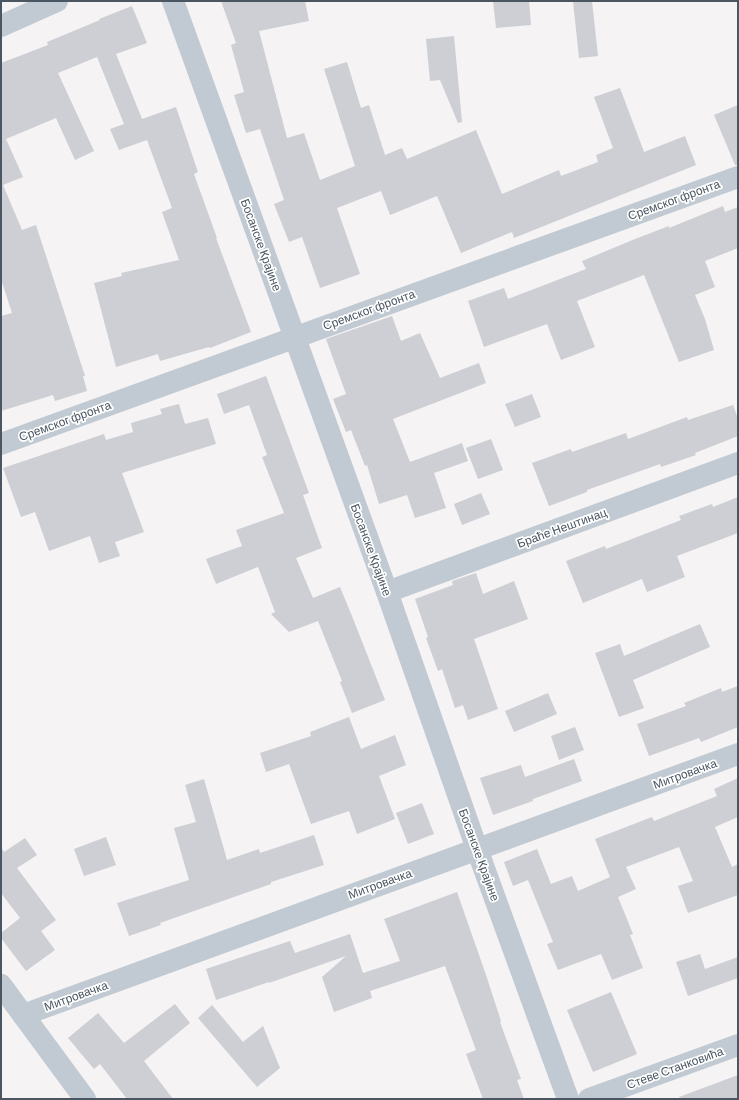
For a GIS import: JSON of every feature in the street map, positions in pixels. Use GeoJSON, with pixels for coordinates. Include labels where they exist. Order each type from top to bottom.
{"type":"FeatureCollection","features":[{"type":"Feature","properties":{"kind":"street"},"geometry":{"type":"LineString","coordinates":[[1,26],[57,1]]}},
{"type":"Feature","properties":{"kind":"street","name":"Босанске Крајине"},"geometry":{"type":"LineString","coordinates":[[173,1],[387,592],[477,849],[568,1099]]}},
{"type":"Feature","properties":{"kind":"street","name":"Сремског фронта"},"geometry":{"type":"LineString","coordinates":[[1,444],[738,177]]}},
{"type":"Feature","properties":{"kind":"street","name":"Браће Нештинац"},"geometry":{"type":"LineString","coordinates":[[387,592],[738,463]]}},
{"type":"Feature","properties":{"kind":"street","name":"Митровачка"},"geometry":{"type":"LineString","coordinates":[[23,1015],[738,754]]}},
{"type":"Feature","properties":{"kind":"street"},"geometry":{"type":"LineString","coordinates":[[1,986],[85,1099]]}},
{"type":"Feature","properties":{"kind":"street","name":"Стеве Станковића"},"geometry":{"type":"LineString","coordinates":[[589,1099],[738,1045]]}},
{"type":"Feature","properties":{"kind":"building"},"geometry":{"type":"Polygon","coordinates":[[[221,1],[305,1],[309,21],[259,31],[287,138],[304,133],[320,180],[355,166],[324,69],[347,62],[361,108],[369,105],[385,155],[402,148],[407,159],[476,130],[502,194],[559,170],[561,176],[598,162],[596,155],[613,148],[594,97],[620,88],[644,152],[685,136],[696,165],[514,238],[512,232],[461,253],[437,196],[390,215],[381,191],[337,208],[360,274],[320,288],[302,237],[289,242],[274,204],[284,200],[260,129],[246,133],[234,95],[244,92],[231,45],[236,43],[221,1]]]}},
{"type":"Feature","properties":{"kind":"building"},"geometry":{"type":"Polygon","coordinates":[[[493,1],[529,1],[531,25],[496,28],[493,1]]]}},
{"type":"Feature","properties":{"kind":"building"},"geometry":{"type":"Polygon","coordinates":[[[573,1],[592,1],[598,56],[579,58],[573,1]]]}},
{"type":"Feature","properties":{"kind":"building"},"geometry":{"type":"Polygon","coordinates":[[[132,6],[147,43],[116,54],[142,119],[176,107],[198,172],[194,174],[251,332],[210,348],[209,347],[160,361],[158,354],[116,367],[94,283],[122,276],[121,273],[179,260],[162,212],[172,208],[147,140],[119,150],[110,129],[124,124],[97,57],[58,73],[94,151],[75,160],[56,118],[6,139],[23,177],[3,185],[22,230],[36,225],[85,376],[83,376],[87,391],[55,401],[53,395],[1,411],[1,316],[12,313],[1,279],[1,63],[48,45],[47,42],[132,6]]]}},
{"type":"Feature","properties":{"kind":"building"},"geometry":{"type":"Polygon","coordinates":[[[454,36],[462,122],[458,123],[440,80],[430,81],[426,39],[454,36]]]}},
{"type":"Feature","properties":{"kind":"building"},"geometry":{"type":"Polygon","coordinates":[[[738,105],[738,165],[735,165],[714,115],[738,105]]]}},
{"type":"Feature","properties":{"kind":"building"},"geometry":{"type":"Polygon","coordinates":[[[723,206],[725,212],[738,207],[738,248],[705,261],[715,287],[695,295],[705,319],[714,350],[679,362],[644,275],[577,301],[595,347],[561,360],[547,324],[484,347],[468,301],[504,288],[508,299],[586,269],[582,261],[635,239],[669,226],[669,228],[723,206]]]}},
{"type":"Feature","properties":{"kind":"building"},"geometry":{"type":"Polygon","coordinates":[[[392,316],[401,341],[420,333],[440,378],[479,363],[486,383],[393,419],[410,462],[462,443],[468,461],[434,473],[446,508],[415,518],[407,495],[379,504],[367,465],[365,466],[351,430],[346,432],[333,399],[346,394],[326,339],[392,316]]]}},
{"type":"Feature","properties":{"kind":"building"},"geometry":{"type":"Polygon","coordinates":[[[266,376],[309,493],[303,495],[322,548],[296,558],[313,598],[340,587],[385,700],[352,713],[340,682],[342,681],[318,621],[289,632],[271,614],[275,612],[258,567],[216,584],[206,559],[242,546],[236,530],[284,513],[262,457],[267,455],[249,405],[224,414],[217,394],[266,376]]]}},
{"type":"Feature","properties":{"kind":"building"},"geometry":{"type":"Polygon","coordinates":[[[532,394],[541,417],[515,427],[505,404],[532,394]]]}},
{"type":"Feature","properties":{"kind":"building"},"geometry":{"type":"Polygon","coordinates":[[[179,404],[185,424],[208,418],[216,444],[122,473],[144,532],[115,542],[120,556],[99,563],[90,536],[49,551],[35,512],[21,517],[3,468],[104,434],[106,440],[133,432],[131,423],[162,414],[160,409],[179,404]]]}},
{"type":"Feature","properties":{"kind":"building"},"geometry":{"type":"Polygon","coordinates":[[[733,405],[738,419],[738,436],[695,453],[696,455],[661,467],[660,464],[587,490],[587,492],[549,506],[532,463],[571,449],[572,452],[626,433],[628,439],[687,417],[688,420],[733,405]]]}},
{"type":"Feature","properties":{"kind":"building"},"geometry":{"type":"Polygon","coordinates":[[[491,439],[503,470],[478,479],[466,448],[491,439]]]}},
{"type":"Feature","properties":{"kind":"building"},"geometry":{"type":"Polygon","coordinates":[[[481,493],[490,514],[462,525],[454,504],[481,493]]]}},
{"type":"Feature","properties":{"kind":"building"},"geometry":{"type":"Polygon","coordinates":[[[738,497],[738,533],[677,556],[685,577],[647,592],[642,579],[583,603],[566,561],[605,546],[606,549],[681,520],[679,516],[712,504],[713,507],[738,497]]]}},
{"type":"Feature","properties":{"kind":"building"},"geometry":{"type":"Polygon","coordinates":[[[476,573],[483,594],[514,581],[528,619],[474,639],[498,709],[468,720],[463,705],[455,708],[442,669],[438,671],[426,638],[428,637],[415,599],[453,585],[452,581],[476,573]]]}},
{"type":"Feature","properties":{"kind":"building"},"geometry":{"type":"Polygon","coordinates":[[[700,624],[710,647],[633,680],[644,708],[619,717],[595,653],[620,644],[624,656],[700,624]]]}},
{"type":"Feature","properties":{"kind":"building"},"geometry":{"type":"Polygon","coordinates":[[[738,686],[738,727],[701,742],[699,738],[649,756],[637,724],[686,706],[684,703],[721,688],[722,692],[738,686]]]}},
{"type":"Feature","properties":{"kind":"building"},"geometry":{"type":"Polygon","coordinates":[[[548,693],[557,714],[514,732],[505,711],[548,693]]]}},
{"type":"Feature","properties":{"kind":"building"},"geometry":{"type":"Polygon","coordinates":[[[349,717],[361,749],[395,735],[406,765],[379,776],[395,819],[357,834],[349,811],[311,824],[289,764],[266,772],[260,753],[311,736],[310,732],[349,717]]]}},
{"type":"Feature","properties":{"kind":"building"},"geometry":{"type":"Polygon","coordinates":[[[575,727],[584,750],[559,760],[551,736],[575,727]]]}},
{"type":"Feature","properties":{"kind":"building"},"geometry":{"type":"Polygon","coordinates":[[[574,759],[582,781],[493,815],[480,778],[521,765],[525,777],[574,759]]]}},
{"type":"Feature","properties":{"kind":"building"},"geometry":{"type":"Polygon","coordinates":[[[738,778],[738,817],[715,827],[732,867],[738,864],[738,895],[688,913],[678,886],[693,881],[679,847],[626,867],[636,889],[618,897],[633,934],[630,935],[643,968],[612,980],[601,954],[558,970],[547,944],[553,942],[528,880],[513,886],[504,862],[537,849],[551,884],[572,876],[578,891],[610,877],[595,839],[652,817],[654,821],[717,796],[714,789],[738,778]]]}},
{"type":"Feature","properties":{"kind":"building"},"geometry":{"type":"Polygon","coordinates":[[[204,779],[227,860],[259,849],[260,853],[314,835],[324,865],[271,882],[271,884],[160,923],[161,925],[129,936],[117,903],[189,880],[174,828],[196,822],[185,785],[204,779]]]}},
{"type":"Feature","properties":{"kind":"building"},"geometry":{"type":"Polygon","coordinates":[[[422,803],[434,834],[408,844],[396,813],[422,803]]]}},
{"type":"Feature","properties":{"kind":"building"},"geometry":{"type":"Polygon","coordinates":[[[106,837],[116,865],[84,876],[74,849],[106,837]]]}},
{"type":"Feature","properties":{"kind":"building"},"geometry":{"type":"Polygon","coordinates":[[[25,838],[37,855],[17,868],[56,920],[41,931],[55,950],[26,971],[1,938],[1,933],[20,918],[1,893],[1,847],[4,852],[25,838]]]}},
{"type":"Feature","properties":{"kind":"building"},"geometry":{"type":"Polygon","coordinates":[[[457,892],[486,975],[501,1021],[500,1022],[521,1079],[517,1080],[524,1099],[483,1099],[466,1054],[476,1050],[445,966],[370,991],[372,998],[334,1012],[322,977],[346,956],[216,1000],[206,969],[290,941],[295,953],[350,934],[363,973],[400,961],[384,919],[457,892]]]}},
{"type":"Feature","properties":{"kind":"building"},"geometry":{"type":"Polygon","coordinates":[[[700,954],[705,969],[738,957],[738,978],[688,996],[676,962],[700,954]]]}},
{"type":"Feature","properties":{"kind":"building"},"geometry":{"type":"Polygon","coordinates":[[[611,992],[637,1054],[593,1072],[567,1010],[611,992]]]}},
{"type":"Feature","properties":{"kind":"building"},"geometry":{"type":"Polygon","coordinates":[[[175,1004],[190,1023],[144,1061],[173,1099],[127,1099],[100,1064],[94,1069],[68,1038],[98,1013],[124,1043],[175,1004]]]}},
{"type":"Feature","properties":{"kind":"building"},"geometry":{"type":"Polygon","coordinates":[[[212,1005],[243,1042],[263,1026],[280,1068],[257,1087],[198,1018],[212,1005]]]}},
{"type":"Feature","properties":{"kind":"building"},"geometry":{"type":"Polygon","coordinates":[[[738,1075],[738,1099],[680,1099],[679,1097],[738,1075]]]}}]}
